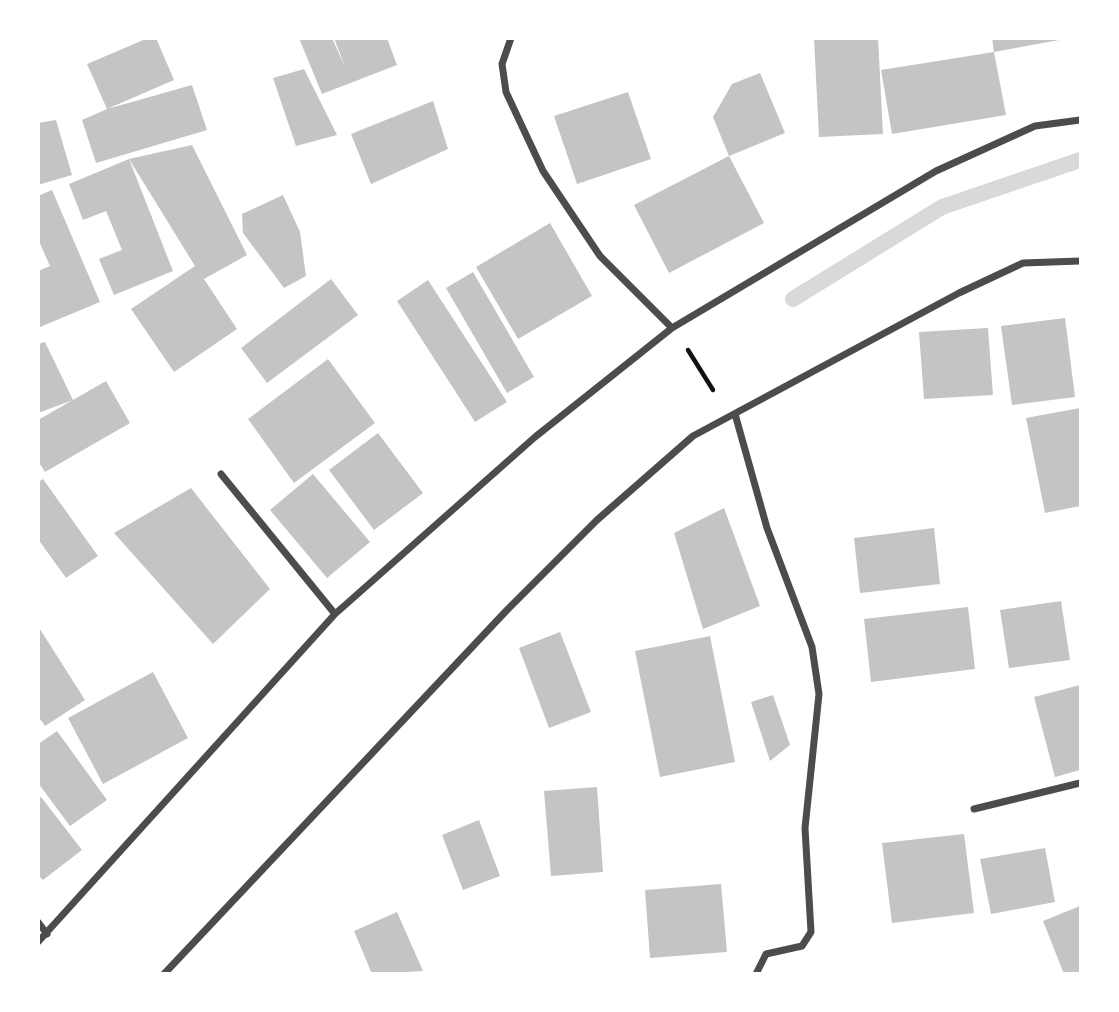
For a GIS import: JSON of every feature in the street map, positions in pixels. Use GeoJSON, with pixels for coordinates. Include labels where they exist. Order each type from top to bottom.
{"type":"FeatureCollection","features":[{"type":"Feature","properties":{"kind":"street"},"geometry":{"type":"LineString","coordinates":[[512,38],[502,64],[506,92],[542,172],[600,256],[673,328]]}},
{"type":"Feature","properties":{"kind":"street"},"geometry":{"type":"LineString","coordinates":[[38,943],[335,614],[535,437],[673,328],[936,171],[1035,126],[1080,120]]}},
{"type":"Feature","properties":{"kind":"street"},"geometry":{"type":"LineString","coordinates":[[164,974],[507,610],[597,520],[694,436],[959,293],[1023,263],[1080,261]]}},
{"type":"Feature","properties":{"kind":"street"},"geometry":{"type":"LineString","coordinates":[[735,414],[767,528],[812,647],[819,694],[805,828],[811,932],[802,946],[766,954],[756,974]]}},
{"type":"Feature","properties":{"kind":"street"},"geometry":{"type":"LineString","coordinates":[[221,474],[335,614]]}},
{"type":"Feature","properties":{"kind":"street"},"geometry":{"type":"LineString","coordinates":[[974,809],[1080,783]]}},
{"type":"Feature","properties":{"kind":"street"},"geometry":{"type":"LineString","coordinates":[[38,922],[47,934]]}},
{"type":"Feature","properties":{"kind":"path"},"geometry":{"type":"LineString","coordinates":[[691,355],[715,393]]}},
{"type":"Feature","properties":{"kind":"building"},"geometry":{"type":"Polygon","coordinates":[[[148,38],[156,38],[174,80],[107,109],[87,64],[148,38]]]}},
{"type":"Feature","properties":{"kind":"building"},"geometry":{"type":"Polygon","coordinates":[[[299,38],[332,38],[345,67],[334,38],[387,38],[397,65],[322,94],[299,38]]]}},
{"type":"Feature","properties":{"kind":"building"},"geometry":{"type":"Polygon","coordinates":[[[814,38],[878,38],[883,134],[819,137],[814,38]]]}},
{"type":"Feature","properties":{"kind":"building"},"geometry":{"type":"Polygon","coordinates":[[[992,38],[1059,38],[1059,40],[994,52],[992,38]]]}},
{"type":"Feature","properties":{"kind":"building"},"geometry":{"type":"Polygon","coordinates":[[[994,52],[1006,115],[892,134],[881,70],[994,52]]]}},
{"type":"Feature","properties":{"kind":"building"},"geometry":{"type":"Polygon","coordinates":[[[304,69],[337,135],[296,146],[273,78],[304,69]]]}},
{"type":"Feature","properties":{"kind":"building"},"geometry":{"type":"Polygon","coordinates":[[[760,73],[785,133],[729,156],[713,117],[732,84],[760,73]]]}},
{"type":"Feature","properties":{"kind":"building"},"geometry":{"type":"Polygon","coordinates":[[[192,85],[207,130],[96,163],[82,120],[107,109],[192,85]]]}},
{"type":"Feature","properties":{"kind":"building"},"geometry":{"type":"Polygon","coordinates":[[[628,92],[651,159],[577,184],[554,116],[628,92]]]}},
{"type":"Feature","properties":{"kind":"building"},"geometry":{"type":"Polygon","coordinates":[[[433,101],[448,149],[371,184],[351,134],[433,101]]]}},
{"type":"Feature","properties":{"kind":"building"},"geometry":{"type":"Polygon","coordinates":[[[56,120],[72,175],[38,185],[38,123],[56,120]]]}},
{"type":"Feature","properties":{"kind":"building"},"geometry":{"type":"Polygon","coordinates":[[[192,145],[247,255],[204,279],[237,329],[174,372],[131,309],[195,266],[129,159],[192,145]]]}},
{"type":"Feature","properties":{"kind":"building"},"geometry":{"type":"Polygon","coordinates":[[[729,156],[764,223],[669,273],[634,205],[729,156]]]}},
{"type":"Feature","properties":{"kind":"building"},"geometry":{"type":"Polygon","coordinates":[[[129,159],[173,271],[114,295],[99,259],[122,250],[106,211],[83,220],[69,184],[129,159]]]}},
{"type":"Feature","properties":{"kind":"building"},"geometry":{"type":"Polygon","coordinates":[[[52,190],[100,302],[40,327],[38,271],[50,266],[38,239],[38,196],[52,190]]]}},
{"type":"Feature","properties":{"kind":"building"},"geometry":{"type":"Polygon","coordinates":[[[283,195],[300,232],[306,276],[284,288],[243,233],[242,214],[283,195]]]}},
{"type":"Feature","properties":{"kind":"building"},"geometry":{"type":"Polygon","coordinates":[[[550,223],[592,296],[518,339],[476,267],[550,223]]]}},
{"type":"Feature","properties":{"kind":"building"},"geometry":{"type":"Polygon","coordinates":[[[473,272],[534,377],[507,393],[446,288],[473,272]]]}},
{"type":"Feature","properties":{"kind":"building"},"geometry":{"type":"Polygon","coordinates":[[[331,279],[358,315],[267,383],[241,348],[331,279]]]}},
{"type":"Feature","properties":{"kind":"building"},"geometry":{"type":"Polygon","coordinates":[[[428,280],[507,402],[475,422],[397,301],[428,280]]]}},
{"type":"Feature","properties":{"kind":"building"},"geometry":{"type":"Polygon","coordinates":[[[1065,318],[1075,397],[1012,405],[1001,326],[1065,318]]]}},
{"type":"Feature","properties":{"kind":"building"},"geometry":{"type":"Polygon","coordinates":[[[988,328],[993,395],[924,399],[919,332],[988,328]]]}},
{"type":"Feature","properties":{"kind":"building"},"geometry":{"type":"Polygon","coordinates":[[[45,342],[73,400],[38,413],[38,344],[45,342]]]}},
{"type":"Feature","properties":{"kind":"building"},"geometry":{"type":"Polygon","coordinates":[[[328,359],[375,423],[294,483],[248,419],[328,359]]]}},
{"type":"Feature","properties":{"kind":"building"},"geometry":{"type":"Polygon","coordinates":[[[106,381],[130,423],[45,472],[38,461],[38,420],[106,381]]]}},
{"type":"Feature","properties":{"kind":"building"},"geometry":{"type":"Polygon","coordinates":[[[1080,408],[1080,506],[1045,513],[1026,418],[1080,408]]]}},
{"type":"Feature","properties":{"kind":"building"},"geometry":{"type":"Polygon","coordinates":[[[378,433],[423,493],[374,530],[329,470],[378,433]]]}},
{"type":"Feature","properties":{"kind":"building"},"geometry":{"type":"Polygon","coordinates":[[[313,474],[370,542],[327,578],[270,510],[313,474]]]}},
{"type":"Feature","properties":{"kind":"building"},"geometry":{"type":"Polygon","coordinates":[[[43,479],[98,556],[66,578],[38,539],[38,482],[43,479]]]}},
{"type":"Feature","properties":{"kind":"building"},"geometry":{"type":"Polygon","coordinates":[[[191,488],[270,589],[213,644],[114,533],[191,488]]]}},
{"type":"Feature","properties":{"kind":"building"},"geometry":{"type":"Polygon","coordinates":[[[724,508],[760,606],[703,629],[674,533],[724,508]]]}},
{"type":"Feature","properties":{"kind":"building"},"geometry":{"type":"Polygon","coordinates":[[[934,528],[940,584],[860,593],[854,538],[934,528]]]}},
{"type":"Feature","properties":{"kind":"building"},"geometry":{"type":"Polygon","coordinates":[[[1061,601],[1070,660],[1009,668],[1000,610],[1061,601]]]}},
{"type":"Feature","properties":{"kind":"building"},"geometry":{"type":"Polygon","coordinates":[[[968,607],[975,669],[871,682],[864,619],[968,607]]]}},
{"type":"Feature","properties":{"kind":"building"},"geometry":{"type":"Polygon","coordinates":[[[38,626],[85,700],[45,726],[38,716],[38,626]]]}},
{"type":"Feature","properties":{"kind":"building"},"geometry":{"type":"Polygon","coordinates":[[[560,632],[591,712],[549,728],[519,648],[560,632]]]}},
{"type":"Feature","properties":{"kind":"building"},"geometry":{"type":"Polygon","coordinates":[[[710,636],[735,762],[660,777],[635,651],[710,636]]]}},
{"type":"Feature","properties":{"kind":"building"},"geometry":{"type":"Polygon","coordinates":[[[153,672],[188,738],[103,784],[68,718],[153,672]]]}},
{"type":"Feature","properties":{"kind":"building"},"geometry":{"type":"Polygon","coordinates":[[[1080,685],[1080,770],[1055,777],[1034,697],[1080,685]]]}},
{"type":"Feature","properties":{"kind":"building"},"geometry":{"type":"Polygon","coordinates":[[[773,695],[790,745],[770,761],[751,702],[773,695]]]}},
{"type":"Feature","properties":{"kind":"building"},"geometry":{"type":"Polygon","coordinates":[[[57,731],[107,800],[70,826],[38,783],[38,744],[57,731]]]}},
{"type":"Feature","properties":{"kind":"building"},"geometry":{"type":"Polygon","coordinates":[[[597,787],[603,872],[551,876],[544,791],[597,787]]]}},
{"type":"Feature","properties":{"kind":"building"},"geometry":{"type":"Polygon","coordinates":[[[41,797],[82,850],[43,880],[38,875],[38,799],[41,797]]]}},
{"type":"Feature","properties":{"kind":"building"},"geometry":{"type":"Polygon","coordinates":[[[479,820],[500,876],[463,890],[442,835],[479,820]]]}},
{"type":"Feature","properties":{"kind":"building"},"geometry":{"type":"Polygon","coordinates":[[[964,834],[974,913],[892,923],[882,843],[964,834]]]}},
{"type":"Feature","properties":{"kind":"building"},"geometry":{"type":"Polygon","coordinates":[[[1045,848],[1055,902],[991,914],[980,859],[1045,848]]]}},
{"type":"Feature","properties":{"kind":"building"},"geometry":{"type":"Polygon","coordinates":[[[721,884],[727,952],[650,958],[645,890],[721,884]]]}},
{"type":"Feature","properties":{"kind":"building"},"geometry":{"type":"Polygon","coordinates":[[[1080,906],[1080,973],[1064,974],[1043,921],[1080,906]]]}},
{"type":"Feature","properties":{"kind":"building"},"geometry":{"type":"Polygon","coordinates":[[[397,912],[423,971],[372,974],[354,931],[397,912]]]}},
{"type":"Feature","properties":{"kind":"waterway"},"geometry":{"type":"LineString","coordinates":[[793,299],[942,207],[1080,160]]}}]}
